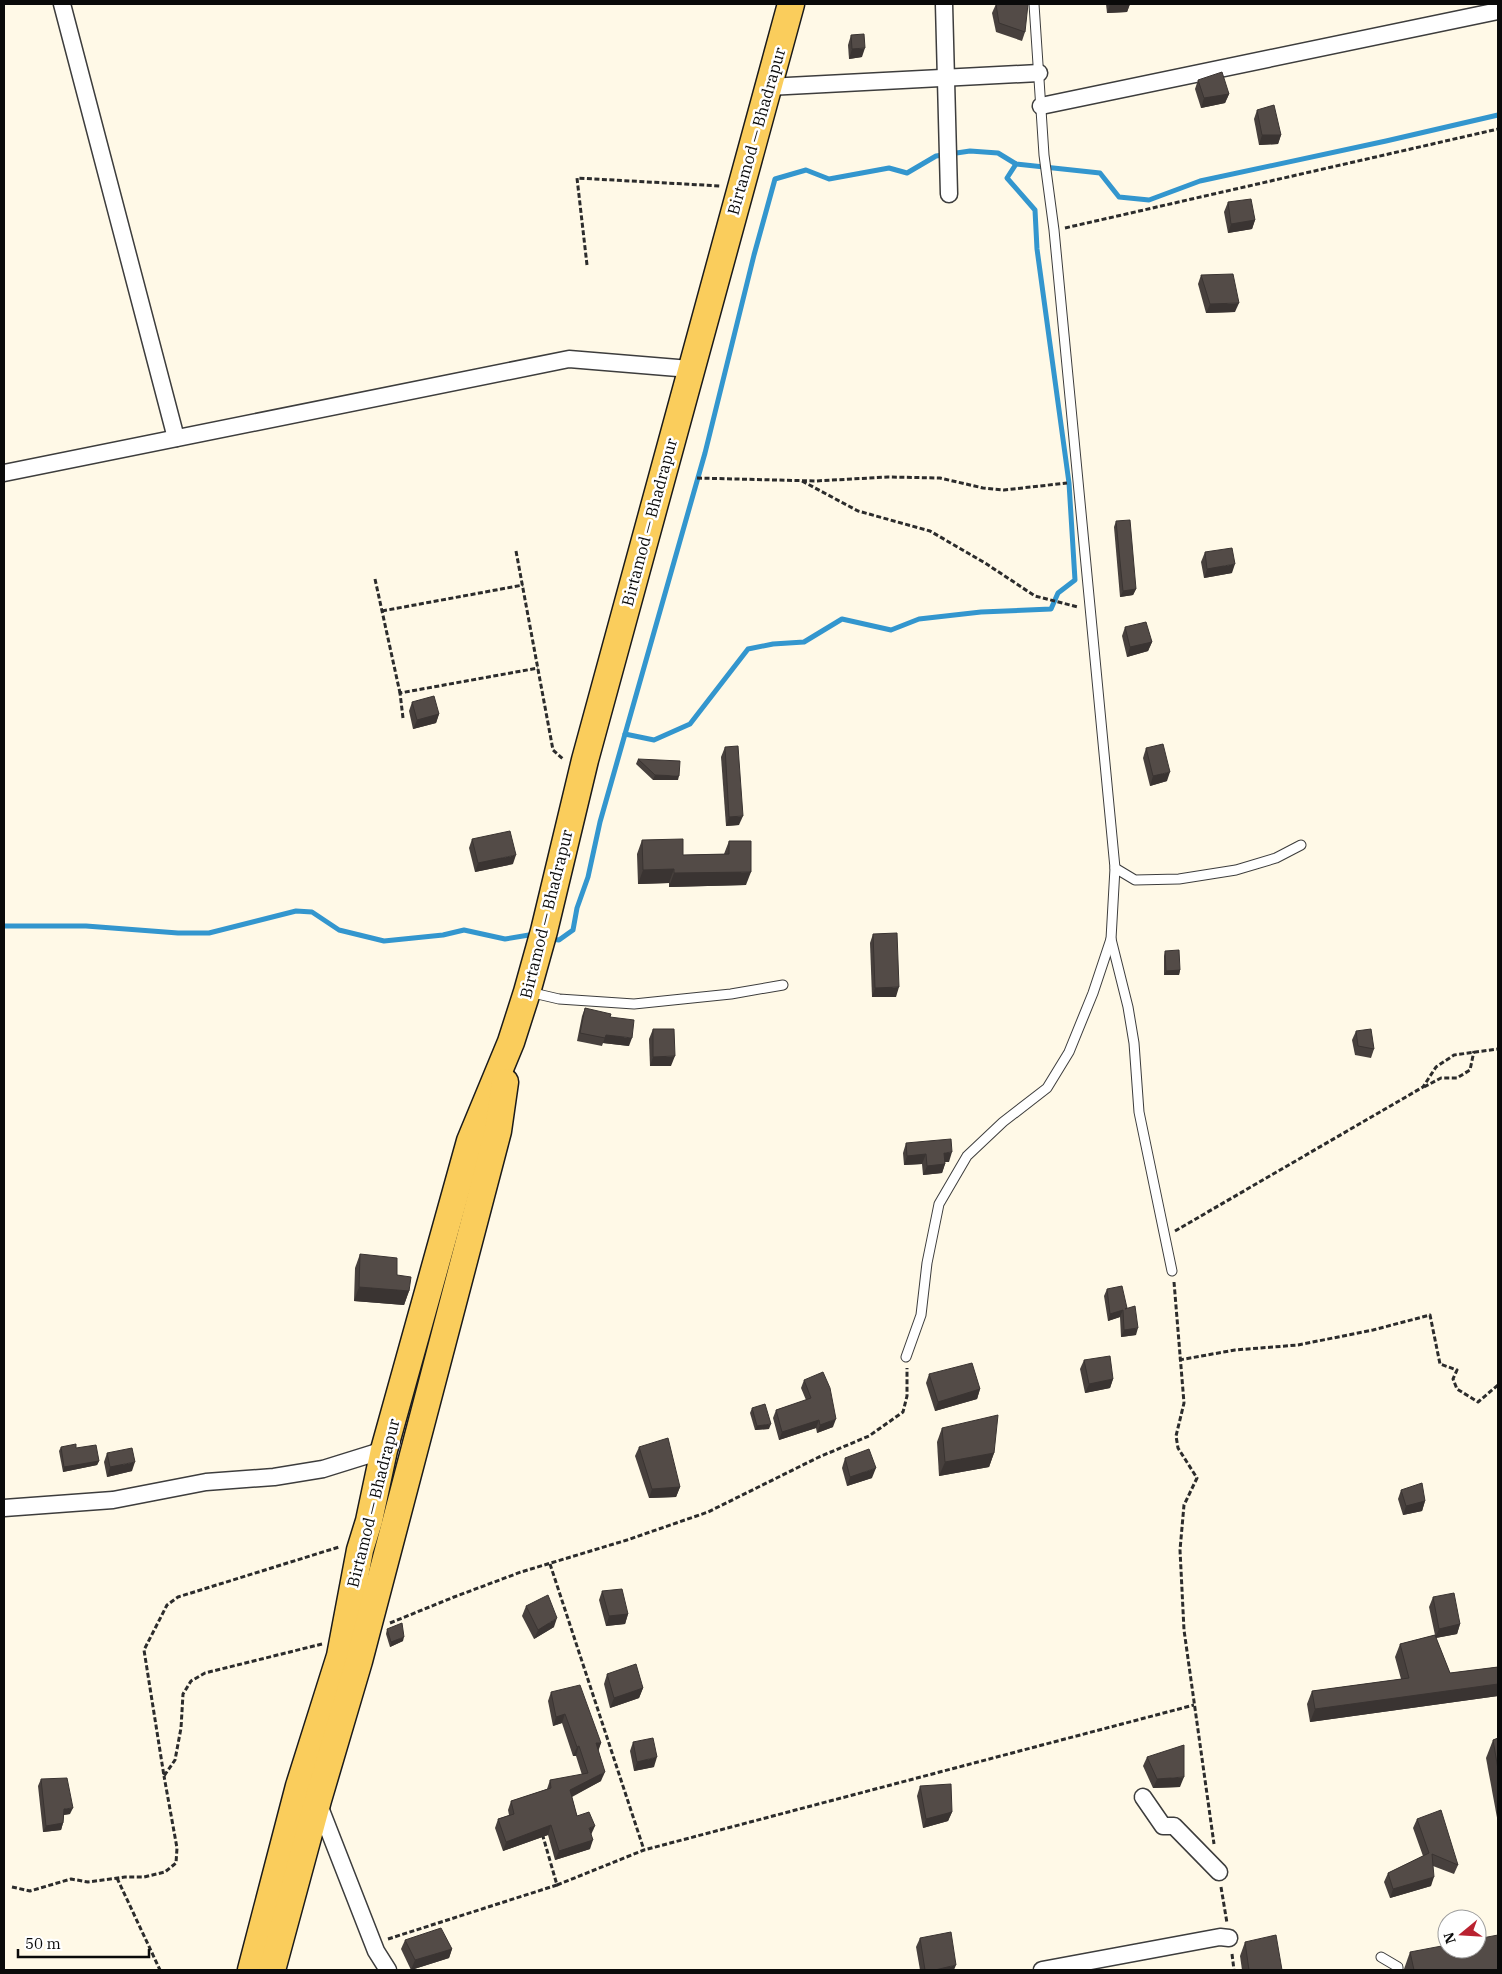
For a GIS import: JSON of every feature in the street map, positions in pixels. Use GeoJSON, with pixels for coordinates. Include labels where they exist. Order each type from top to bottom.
{"type":"FeatureCollection","features":[{"type":"Feature","properties":{"kind":"main road","name":"Birtamod — Bhadrapur"},"geometry":{"type":"LineString","coordinates":[[353,1641],[360,1550],[369,1521],[384,1450],[470,1141],[511,1042],[527,992],[542,938],[581,775],[690,369],[791,4]]}},
{"type":"Feature","properties":{"kind":"main road","name":"Birtamod — Bhadrapur"},"geometry":{"type":"LineString","coordinates":[[272,1970],[340,1656],[353,1641],[498,1131],[511,1042]]}},
{"type":"Feature","properties":{"kind":"main road","name":"Birtamod — Bhadrapur"},"geometry":{"type":"LineString","coordinates":[[251,1970],[309,1793]]}},
{"type":"Feature","properties":{"kind":"street"},"geometry":{"type":"LineString","coordinates":[[62,4],[176,438]]}},
{"type":"Feature","properties":{"kind":"street"},"geometry":{"type":"LineString","coordinates":[[944,4],[948,194]]}},
{"type":"Feature","properties":{"kind":"street"},"geometry":{"type":"LineString","coordinates":[[1041,106],[1498,11]]}},
{"type":"Feature","properties":{"kind":"street"},"geometry":{"type":"LineString","coordinates":[[768,87],[1039,73]]}},
{"type":"Feature","properties":{"kind":"street"},"geometry":{"type":"LineString","coordinates":[[4,473],[568,359],[690,369]]}},
{"type":"Feature","properties":{"kind":"street"},"geometry":{"type":"LineString","coordinates":[[4,1508],[113,1500],[206,1482],[274,1477],[323,1468],[384,1450]]}},
{"type":"Feature","properties":{"kind":"street"},"geometry":{"type":"LineString","coordinates":[[309,1793],[373,1944],[388,1970]]}},
{"type":"Feature","properties":{"kind":"street"},"geometry":{"type":"LineString","coordinates":[[1142,1797],[1163,1826],[1174,1826],[1219,1872]]}},
{"type":"Feature","properties":{"kind":"street"},"geometry":{"type":"LineString","coordinates":[[1042,1970],[1220,1937],[1229,1938]]}},
{"type":"Feature","properties":{"kind":"lane"},"geometry":{"type":"LineString","coordinates":[[906,1357],[921,1315],[926,1263],[939,1204],[967,1156],[1003,1122],[1047,1088],[1069,1052],[1093,993],[1111,939],[1115,868],[1054,230],[1044,155],[1034,4]]}},
{"type":"Feature","properties":{"kind":"lane"},"geometry":{"type":"LineString","coordinates":[[1115,868],[1135,880],[1179,879],[1236,870],[1276,858],[1301,845]]}},
{"type":"Feature","properties":{"kind":"lane"},"geometry":{"type":"LineString","coordinates":[[1111,939],[1128,1007],[1134,1044],[1139,1112],[1172,1271]]}},
{"type":"Feature","properties":{"kind":"lane"},"geometry":{"type":"LineString","coordinates":[[527,992],[559,999],[634,1004],[731,994],[783,985]]}},
{"type":"Feature","properties":{"kind":"lane"},"geometry":{"type":"LineString","coordinates":[[1381,1957],[1398,1967],[1398,1970]]}},
{"type":"Feature","properties":{"kind":"path"},"geometry":{"type":"LineString","coordinates":[[1054,230],[1498,129]]}},
{"type":"Feature","properties":{"kind":"path"},"geometry":{"type":"LineString","coordinates":[[588,265],[577,178],[740,187]]}},
{"type":"Feature","properties":{"kind":"path"},"geometry":{"type":"LineString","coordinates":[[697,478],[801,481],[888,477],[940,478],[983,488],[1004,490],[1079,482]]}},
{"type":"Feature","properties":{"kind":"path"},"geometry":{"type":"LineString","coordinates":[[801,481],[858,511],[930,530],[985,562],[1035,596],[1091,611]]}},
{"type":"Feature","properties":{"kind":"path"},"geometry":{"type":"LineString","coordinates":[[516,551],[553,750],[581,775]]}},
{"type":"Feature","properties":{"kind":"path"},"geometry":{"type":"LineString","coordinates":[[375,579],[400,693],[403,718]]}},
{"type":"Feature","properties":{"kind":"path"},"geometry":{"type":"LineString","coordinates":[[382,611],[523,584]]}},
{"type":"Feature","properties":{"kind":"path"},"geometry":{"type":"LineString","coordinates":[[400,693],[538,668]]}},
{"type":"Feature","properties":{"kind":"path"},"geometry":{"type":"LineString","coordinates":[[1423,1087],[1436,1067],[1454,1055],[1498,1049]]}},
{"type":"Feature","properties":{"kind":"path"},"geometry":{"type":"LineString","coordinates":[[1165,1236],[1423,1087],[1441,1078],[1457,1078],[1470,1070],[1474,1051]]}},
{"type":"Feature","properties":{"kind":"path"},"geometry":{"type":"LineString","coordinates":[[1172,1271],[1177,1302],[1179,1360],[1184,1403],[1176,1436],[1178,1448],[1197,1478],[1184,1505],[1180,1550],[1184,1630],[1234,1970]]}},
{"type":"Feature","properties":{"kind":"path"},"geometry":{"type":"LineString","coordinates":[[1179,1360],[1235,1350],[1298,1345],[1373,1330],[1430,1315],[1440,1364],[1458,1370],[1453,1379],[1457,1389],[1478,1402],[1498,1385]]}},
{"type":"Feature","properties":{"kind":"path"},"geometry":{"type":"LineString","coordinates":[[164,1776],[176,1760],[181,1728],[183,1694],[191,1681],[205,1674],[353,1641],[401,1618],[520,1572],[627,1540],[708,1512],[819,1457],[869,1436],[903,1412],[907,1396],[906,1357]]}},
{"type":"Feature","properties":{"kind":"path"},"geometry":{"type":"LineString","coordinates":[[12,1887],[30,1891],[70,1879],[88,1882],[144,1877],[165,1872],[176,1863],[177,1848],[144,1650],[167,1605],[178,1597],[348,1544],[360,1550]]}},
{"type":"Feature","properties":{"kind":"path"},"geometry":{"type":"LineString","coordinates":[[550,1564],[644,1850]]}},
{"type":"Feature","properties":{"kind":"path"},"geometry":{"type":"LineString","coordinates":[[373,1944],[557,1885],[644,1850],[1194,1704]]}},
{"type":"Feature","properties":{"kind":"path"},"geometry":{"type":"LineString","coordinates":[[541,1830],[557,1885]]}},
{"type":"Feature","properties":{"kind":"path"},"geometry":{"type":"LineString","coordinates":[[117,1878],[160,1970]]}},
{"type":"Feature","properties":{"kind":"building"},"geometry":{"type":"Polygon","coordinates":[[[996,4],[1028,4],[1025,32],[999,23],[996,4]]]}},
{"type":"Feature","properties":{"kind":"building"},"geometry":{"type":"Polygon","coordinates":[[[864,34],[865,48],[852,49],[851,35],[864,34]]]}},
{"type":"Feature","properties":{"kind":"building"},"geometry":{"type":"Polygon","coordinates":[[[1222,72],[1229,94],[1204,98],[1198,80],[1222,72]]]}},
{"type":"Feature","properties":{"kind":"building"},"geometry":{"type":"Polygon","coordinates":[[[1274,105],[1281,135],[1262,135],[1257,110],[1274,105]]]}},
{"type":"Feature","properties":{"kind":"building"},"geometry":{"type":"Polygon","coordinates":[[[1251,199],[1255,220],[1231,224],[1228,202],[1251,199]]]}},
{"type":"Feature","properties":{"kind":"building"},"geometry":{"type":"Polygon","coordinates":[[[1233,274],[1239,303],[1210,304],[1201,275],[1233,274]]]}},
{"type":"Feature","properties":{"kind":"building"},"geometry":{"type":"Polygon","coordinates":[[[1130,520],[1136,589],[1123,591],[1116,521],[1130,520]]]}},
{"type":"Feature","properties":{"kind":"building"},"geometry":{"type":"Polygon","coordinates":[[[1232,548],[1235,564],[1207,569],[1205,552],[1232,548]]]}},
{"type":"Feature","properties":{"kind":"building"},"geometry":{"type":"Polygon","coordinates":[[[1146,622],[1152,642],[1130,647],[1125,627],[1146,622]]]}},
{"type":"Feature","properties":{"kind":"building"},"geometry":{"type":"Polygon","coordinates":[[[434,696],[439,714],[417,720],[412,702],[434,696]]]}},
{"type":"Feature","properties":{"kind":"building"},"geometry":{"type":"Polygon","coordinates":[[[1163,744],[1170,772],[1153,776],[1146,748],[1163,744]]]}},
{"type":"Feature","properties":{"kind":"building"},"geometry":{"type":"Polygon","coordinates":[[[738,746],[743,816],[729,817],[725,747],[738,746]]]}},
{"type":"Feature","properties":{"kind":"building"},"geometry":{"type":"Polygon","coordinates":[[[638,759],[680,761],[679,776],[655,775],[638,759]]]}},
{"type":"Feature","properties":{"kind":"building"},"geometry":{"type":"Polygon","coordinates":[[[510,831],[516,855],[478,863],[472,839],[510,831]]]}},
{"type":"Feature","properties":{"kind":"building"},"geometry":{"type":"Polygon","coordinates":[[[683,839],[683,855],[729,854],[729,841],[751,841],[751,872],[674,873],[674,869],[643,870],[642,840],[683,839]]]}},
{"type":"Feature","properties":{"kind":"building"},"geometry":{"type":"Polygon","coordinates":[[[897,933],[899,987],[875,988],[873,934],[897,933]]]}},
{"type":"Feature","properties":{"kind":"building"},"geometry":{"type":"Polygon","coordinates":[[[1179,950],[1180,970],[1166,971],[1165,951],[1179,950]]]}},
{"type":"Feature","properties":{"kind":"building"},"geometry":{"type":"Polygon","coordinates":[[[585,1008],[611,1014],[610,1017],[634,1020],[632,1038],[606,1035],[605,1038],[580,1033],[585,1008]]]}},
{"type":"Feature","properties":{"kind":"building"},"geometry":{"type":"Polygon","coordinates":[[[653,1029],[674,1029],[675,1056],[653,1057],[653,1029]]]}},
{"type":"Feature","properties":{"kind":"building"},"geometry":{"type":"Polygon","coordinates":[[[1371,1029],[1374,1049],[1358,1046],[1356,1031],[1371,1029]]]}},
{"type":"Feature","properties":{"kind":"building"},"geometry":{"type":"Polygon","coordinates":[[[951,1139],[952,1152],[944,1153],[945,1164],[927,1166],[926,1154],[907,1156],[906,1143],[951,1139]]]}},
{"type":"Feature","properties":{"kind":"building"},"geometry":{"type":"Polygon","coordinates":[[[360,1254],[397,1258],[397,1275],[411,1277],[409,1291],[359,1287],[360,1254]]]}},
{"type":"Feature","properties":{"kind":"building"},"geometry":{"type":"Polygon","coordinates":[[[1122,1286],[1127,1308],[1125,1309],[1135,1306],[1138,1328],[1124,1330],[1123,1310],[1110,1314],[1107,1289],[1122,1286]]]}},
{"type":"Feature","properties":{"kind":"building"},"geometry":{"type":"Polygon","coordinates":[[[1110,1356],[1113,1379],[1089,1384],[1084,1360],[1110,1356]]]}},
{"type":"Feature","properties":{"kind":"building"},"geometry":{"type":"Polygon","coordinates":[[[972,1363],[980,1389],[938,1402],[929,1374],[972,1363]]]}},
{"type":"Feature","properties":{"kind":"building"},"geometry":{"type":"Polygon","coordinates":[[[823,1372],[830,1388],[836,1419],[820,1425],[819,1420],[782,1432],[776,1410],[811,1398],[804,1380],[823,1372]]]}},
{"type":"Feature","properties":{"kind":"building"},"geometry":{"type":"Polygon","coordinates":[[[765,1404],[771,1424],[757,1426],[752,1408],[765,1404]]]}},
{"type":"Feature","properties":{"kind":"building"},"geometry":{"type":"Polygon","coordinates":[[[998,1415],[994,1453],[945,1462],[942,1428],[998,1415]]]}},
{"type":"Feature","properties":{"kind":"building"},"geometry":{"type":"Polygon","coordinates":[[[668,1438],[680,1487],[652,1489],[639,1447],[668,1438]]]}},
{"type":"Feature","properties":{"kind":"building"},"geometry":{"type":"Polygon","coordinates":[[[76,1444],[76,1448],[96,1445],[99,1461],[64,1467],[61,1447],[76,1444]]]}},
{"type":"Feature","properties":{"kind":"building"},"geometry":{"type":"Polygon","coordinates":[[[132,1448],[135,1462],[110,1467],[107,1453],[132,1448]]]}},
{"type":"Feature","properties":{"kind":"building"},"geometry":{"type":"Polygon","coordinates":[[[869,1449],[876,1468],[850,1477],[845,1458],[869,1449]]]}},
{"type":"Feature","properties":{"kind":"building"},"geometry":{"type":"Polygon","coordinates":[[[1422,1483],[1425,1501],[1406,1506],[1401,1490],[1422,1483]]]}},
{"type":"Feature","properties":{"kind":"building"},"geometry":{"type":"Polygon","coordinates":[[[622,1589],[628,1614],[609,1616],[602,1591],[622,1589]]]}},
{"type":"Feature","properties":{"kind":"building"},"geometry":{"type":"Polygon","coordinates":[[[1454,1593],[1460,1624],[1439,1629],[1433,1597],[1454,1593]]]}},
{"type":"Feature","properties":{"kind":"building"},"geometry":{"type":"Polygon","coordinates":[[[548,1595],[557,1618],[538,1630],[526,1606],[548,1595]]]}},
{"type":"Feature","properties":{"kind":"building"},"geometry":{"type":"Polygon","coordinates":[[[402,1623],[404,1637],[391,1642],[387,1629],[402,1623]]]}},
{"type":"Feature","properties":{"kind":"building"},"geometry":{"type":"Polygon","coordinates":[[[1435,1635],[1450,1673],[1498,1667],[1498,1684],[1315,1709],[1312,1691],[1409,1678],[1400,1644],[1435,1635]]]}},
{"type":"Feature","properties":{"kind":"building"},"geometry":{"type":"Polygon","coordinates":[[[636,1664],[643,1688],[614,1698],[607,1674],[636,1664]]]}},
{"type":"Feature","properties":{"kind":"building"},"geometry":{"type":"Polygon","coordinates":[[[580,1685],[601,1743],[596,1743],[605,1772],[570,1790],[577,1816],[589,1812],[595,1826],[589,1828],[593,1840],[559,1851],[551,1825],[506,1842],[498,1819],[514,1814],[511,1801],[551,1788],[550,1780],[588,1773],[565,1714],[556,1717],[551,1692],[580,1685]]]}},
{"type":"Feature","properties":{"kind":"building"},"geometry":{"type":"Polygon","coordinates":[[[653,1738],[657,1757],[637,1762],[633,1742],[653,1738]]]}},
{"type":"Feature","properties":{"kind":"building"},"geometry":{"type":"Polygon","coordinates":[[[1498,1738],[1498,1769],[1493,1740],[1498,1738]]]}},
{"type":"Feature","properties":{"kind":"building"},"geometry":{"type":"Polygon","coordinates":[[[1184,1745],[1184,1777],[1157,1779],[1147,1757],[1184,1745]]]}},
{"type":"Feature","properties":{"kind":"building"},"geometry":{"type":"Polygon","coordinates":[[[67,1778],[73,1808],[64,1809],[63,1823],[46,1826],[41,1779],[67,1778]]]}},
{"type":"Feature","properties":{"kind":"building"},"geometry":{"type":"Polygon","coordinates":[[[951,1784],[952,1812],[926,1819],[920,1786],[951,1784]]]}},
{"type":"Feature","properties":{"kind":"building"},"geometry":{"type":"Polygon","coordinates":[[[1441,1810],[1458,1865],[1432,1854],[1434,1877],[1393,1889],[1388,1873],[1429,1853],[1417,1819],[1441,1810]]]}},
{"type":"Feature","properties":{"kind":"building"},"geometry":{"type":"Polygon","coordinates":[[[441,1928],[452,1949],[415,1960],[405,1940],[441,1928]]]}},
{"type":"Feature","properties":{"kind":"building"},"geometry":{"type":"Polygon","coordinates":[[[951,1932],[956,1965],[935,1970],[925,1970],[920,1938],[951,1932]]]}},
{"type":"Feature","properties":{"kind":"building"},"geometry":{"type":"Polygon","coordinates":[[[1276,1935],[1282,1970],[1249,1970],[1245,1942],[1276,1935]]]}},
{"type":"Feature","properties":{"kind":"building"},"geometry":{"type":"Polygon","coordinates":[[[1498,1935],[1498,1970],[1414,1970],[1410,1952],[1437,1947],[1437,1959],[1487,1959],[1487,1937],[1498,1935]]]}},
{"type":"Feature","properties":{"kind":"waterway"},"geometry":{"type":"LineString","coordinates":[[550,939],[559,940],[573,930],[577,908],[588,877],[600,822],[705,453],[754,255],[775,179],[806,170],[829,179],[889,168],[907,173],[936,156],[970,151],[998,153],[1016,164],[1100,173],[1119,197],[1149,200],[1200,181],[1498,115]]}},
{"type":"Feature","properties":{"kind":"waterway"},"geometry":{"type":"LineString","coordinates":[[625,734],[654,740],[690,724],[748,649],[773,644],[804,642],[842,619],[891,630],[919,619],[981,612],[1051,609],[1058,593],[1075,580],[1069,483],[1037,249],[1035,210],[1007,178],[1016,164]]}},
{"type":"Feature","properties":{"kind":"waterway"},"geometry":{"type":"LineString","coordinates":[[4,926],[86,926],[178,933],[209,933],[296,911],[312,912],[339,930],[384,941],[443,935],[464,930],[505,939],[529,935],[534,936]]}}]}
